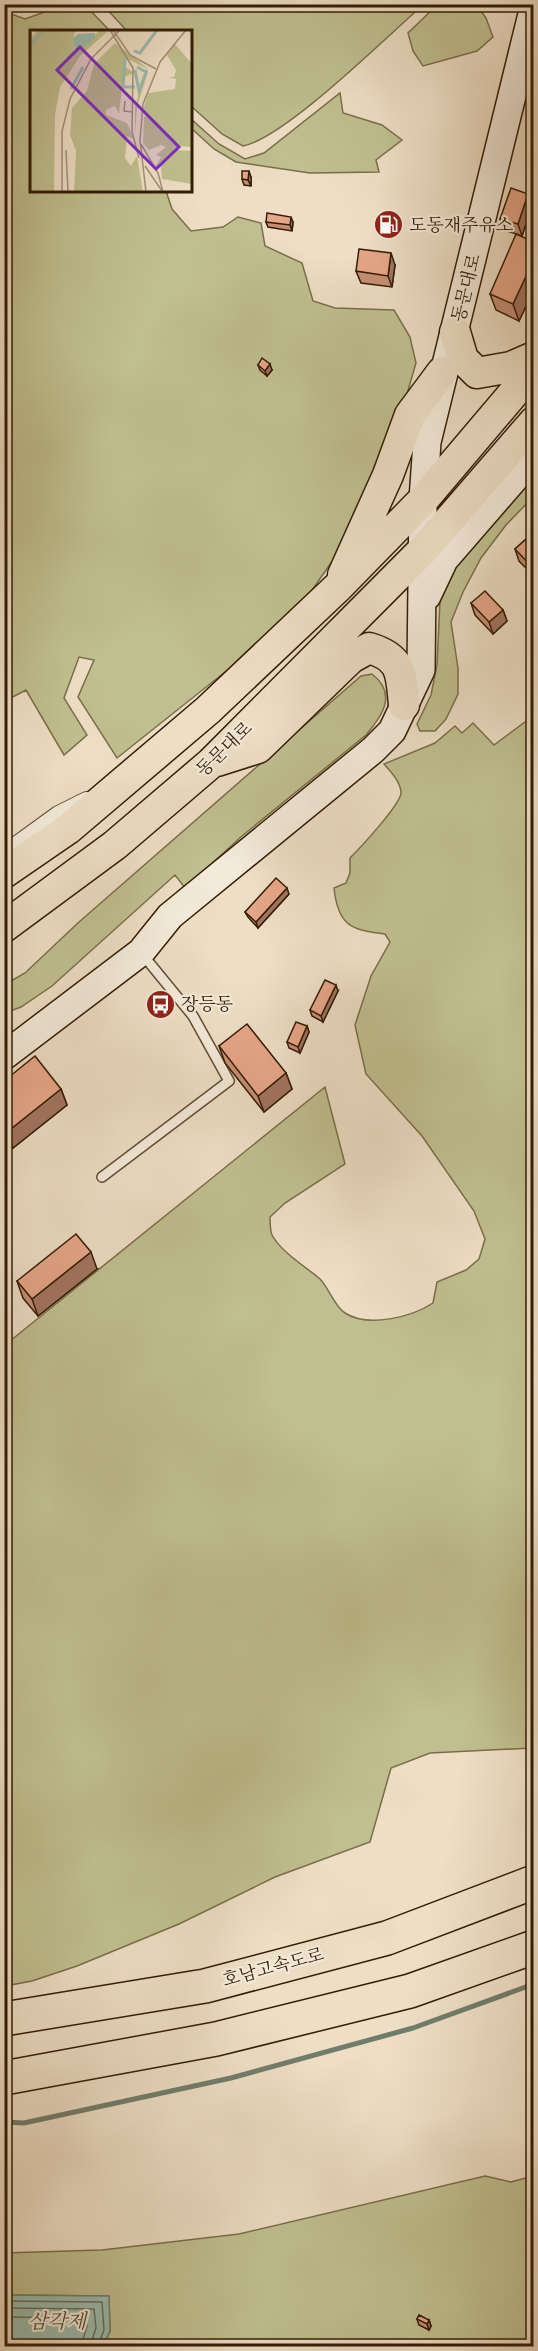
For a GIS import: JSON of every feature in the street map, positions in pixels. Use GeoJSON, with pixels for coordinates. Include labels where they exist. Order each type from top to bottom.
{"type":"FeatureCollection","features":[{"type":"Feature","properties":{"kind":"highway","name":"호남고속도로"},"geometry":{"type":"LineString","coordinates":[[4,2019],[205,1986],[387,1938],[534,1882]]}},
{"type":"Feature","properties":{"kind":"highway"},"geometry":{"type":"LineString","coordinates":[[4,2078],[216,2039],[410,1991],[534,1947]]}},
{"type":"Feature","properties":{"kind":"main road"},"geometry":{"type":"LineString","coordinates":[[455,333],[464,359],[477,373],[511,367],[534,357]]}},
{"type":"Feature","properties":{"kind":"main road"},"geometry":{"type":"LineString","coordinates":[[4,873],[68,829],[108,792],[208,710],[339,586],[423,500],[534,369]]}},
{"type":"Feature","properties":{"kind":"main road"},"geometry":{"type":"LineString","coordinates":[[339,586],[388,476],[410,415],[442,372]]}},
{"type":"Feature","properties":{"kind":"main road","name":"동문대로"},"geometry":{"type":"LineString","coordinates":[[4,927],[115,845],[212,763],[424,549],[534,422]]}},
{"type":"Feature","properties":{"kind":"main road"},"geometry":{"type":"LineString","coordinates":[[212,763],[258,748],[351,657],[369,648],[385,652],[400,668],[404,705]]}},
{"type":"Feature","properties":{"kind":"street","name":"동문대로"},"geometry":{"type":"LineString","coordinates":[[424,549],[423,500],[427,442],[442,372],[455,333],[534,6]]}},
{"type":"Feature","properties":{"kind":"street"},"geometry":{"type":"LineString","coordinates":[[422,608],[444,560],[534,456]]}},
{"type":"Feature","properties":{"kind":"street"},"geometry":{"type":"LineString","coordinates":[[4,1056],[141,952],[170,916],[374,750],[392,731],[421,670],[424,549]]}},
{"type":"Feature","properties":{"kind":"street"},"geometry":{"type":"LineString","coordinates":[[4,856],[59,816],[108,792]]}},
{"type":"Feature","properties":{"kind":"lane"},"geometry":{"type":"LineString","coordinates":[[102,1177],[229,1081],[193,1017],[141,952]]}},
{"type":"Feature","properties":{"kind":"shaded area"},"geometry":{"type":"Polygon","coordinates":[[[5,5],[8,13],[25,19],[64,5],[85,5],[109,30],[30,30],[30,192],[166,192],[172,209],[191,231],[223,227],[238,217],[261,223],[265,246],[302,263],[313,301],[335,308],[394,310],[410,337],[416,363],[386,467],[347,540],[303,603],[264,641],[117,758],[78,697],[94,660],[79,657],[64,698],[87,735],[64,755],[26,690],[5,701],[5,5]]]}},
{"type":"Feature","properties":{"kind":"shaded area"},"geometry":{"type":"Polygon","coordinates":[[[103,5],[423,5],[309,106],[261,139],[243,146],[222,134],[192,107],[192,30],[126,30],[103,5]]]}},
{"type":"Feature","properties":{"kind":"shaded area"},"geometry":{"type":"Polygon","coordinates":[[[437,5],[477,5],[486,18],[493,37],[477,51],[423,66],[413,51],[408,33],[437,5]]]}},
{"type":"Feature","properties":{"kind":"shaded area"},"geometry":{"type":"Polygon","coordinates":[[[340,93],[343,113],[382,125],[402,140],[376,160],[379,172],[310,173],[236,162],[214,149],[192,129],[192,120],[219,144],[245,159],[264,153],[340,93]]]}},
{"type":"Feature","properties":{"kind":"shaded area"},"geometry":{"type":"Polygon","coordinates":[[[533,469],[533,497],[506,525],[481,558],[463,592],[451,622],[458,668],[458,694],[446,719],[435,731],[420,731],[417,724],[431,695],[437,665],[440,601],[453,566],[533,469]]]}},
{"type":"Feature","properties":{"kind":"shaded area"},"geometry":{"type":"Polygon","coordinates":[[[372,674],[380,682],[386,697],[382,713],[366,735],[242,836],[185,888],[175,875],[52,986],[21,1007],[5,1013],[4,985],[25,973],[79,922],[361,676],[372,674]]]}},
{"type":"Feature","properties":{"kind":"shaded area"},"geometry":{"type":"Polygon","coordinates":[[[533,716],[533,1748],[430,1753],[391,1768],[370,1842],[275,1877],[179,1924],[77,1966],[32,1981],[5,1986],[5,1345],[325,1087],[345,1164],[285,1203],[270,1217],[270,1228],[276,1242],[320,1279],[341,1310],[366,1320],[390,1319],[424,1308],[433,1303],[437,1282],[466,1270],[479,1259],[485,1239],[474,1211],[422,1136],[366,1074],[355,1025],[371,976],[390,942],[385,934],[363,930],[348,923],[339,910],[334,888],[346,883],[350,873],[350,858],[380,825],[400,798],[399,784],[384,764],[435,743],[455,726],[462,733],[473,723],[494,745],[533,716]]]}},
{"type":"Feature","properties":{"kind":"shaded area"},"geometry":{"type":"Polygon","coordinates":[[[485,2176],[511,2182],[533,2176],[533,2346],[103,2346],[110,2331],[109,2296],[5,2295],[4,2253],[102,2250],[239,2234],[485,2176]]]}},
{"type":"Feature","properties":{"kind":"water","name":"삼각제"},"geometry":{"type":"Polygon","coordinates":[[[5,2295],[109,2296],[110,2331],[103,2346],[5,2346],[5,2295]]]}},
{"type":"Feature","properties":{"kind":"building"},"geometry":{"type":"Polygon","coordinates":[[[242,171],[249,171],[248,180],[242,179],[242,171]]]}},
{"type":"Feature","properties":{"kind":"building"},"geometry":{"type":"Polygon","coordinates":[[[511,188],[528,194],[518,224],[500,219],[511,188]]]}},
{"type":"Feature","properties":{"kind":"building"},"geometry":{"type":"Polygon","coordinates":[[[267,213],[291,217],[290,225],[266,222],[267,213]]]}},
{"type":"Feature","properties":{"kind":"building"},"geometry":{"type":"Polygon","coordinates":[[[534,220],[534,234],[526,228],[534,220]]]}},
{"type":"Feature","properties":{"kind":"building"},"geometry":{"type":"Polygon","coordinates":[[[516,234],[534,242],[534,259],[513,304],[490,294],[516,234]]]}},
{"type":"Feature","properties":{"kind":"building"},"geometry":{"type":"Polygon","coordinates":[[[359,249],[391,253],[388,276],[356,271],[359,249]]]}},
{"type":"Feature","properties":{"kind":"building"},"geometry":{"type":"Polygon","coordinates":[[[262,358],[270,364],[265,371],[258,365],[262,358]]]}},
{"type":"Feature","properties":{"kind":"building"},"geometry":{"type":"Polygon","coordinates":[[[534,532],[534,569],[515,549],[534,532]]]}},
{"type":"Feature","properties":{"kind":"building"},"geometry":{"type":"Polygon","coordinates":[[[485,591],[503,610],[489,622],[471,603],[485,591]]]}},
{"type":"Feature","properties":{"kind":"building"},"geometry":{"type":"Polygon","coordinates":[[[276,878],[287,888],[256,922],[245,912],[276,878]]]}},
{"type":"Feature","properties":{"kind":"building"},"geometry":{"type":"Polygon","coordinates":[[[325,980],[336,985],[321,1016],[310,1010],[325,980]]]}},
{"type":"Feature","properties":{"kind":"building"},"geometry":{"type":"Polygon","coordinates":[[[296,1022],[307,1026],[298,1047],[287,1042],[296,1022]]]}},
{"type":"Feature","properties":{"kind":"building"},"geometry":{"type":"Polygon","coordinates":[[[247,1024],[286,1073],[258,1096],[219,1046],[247,1024]]]}},
{"type":"Feature","properties":{"kind":"building"},"geometry":{"type":"Polygon","coordinates":[[[35,1056],[61,1089],[7,1132],[4,1128],[4,1081],[35,1056]]]}},
{"type":"Feature","properties":{"kind":"building"},"geometry":{"type":"Polygon","coordinates":[[[76,1234],[91,1252],[32,1299],[17,1281],[76,1234]]]}},
{"type":"Feature","properties":{"kind":"building"},"geometry":{"type":"Polygon","coordinates":[[[419,2315],[429,2320],[427,2324],[417,2319],[419,2315]]]}},
{"type":"Feature","properties":{"kind":"waterway"},"geometry":{"type":"LineString","coordinates":[[4,2122],[24,2123],[231,2078],[413,2028],[534,1984]]}},
{"type":"Feature","properties":{"kind":"place","name":"도동재주유소"},"geometry":{"type":"Point","coordinates":[388,225]}},
{"type":"Feature","properties":{"kind":"place","name":"장등동"},"geometry":{"type":"Point","coordinates":[160,1004]}}]}
